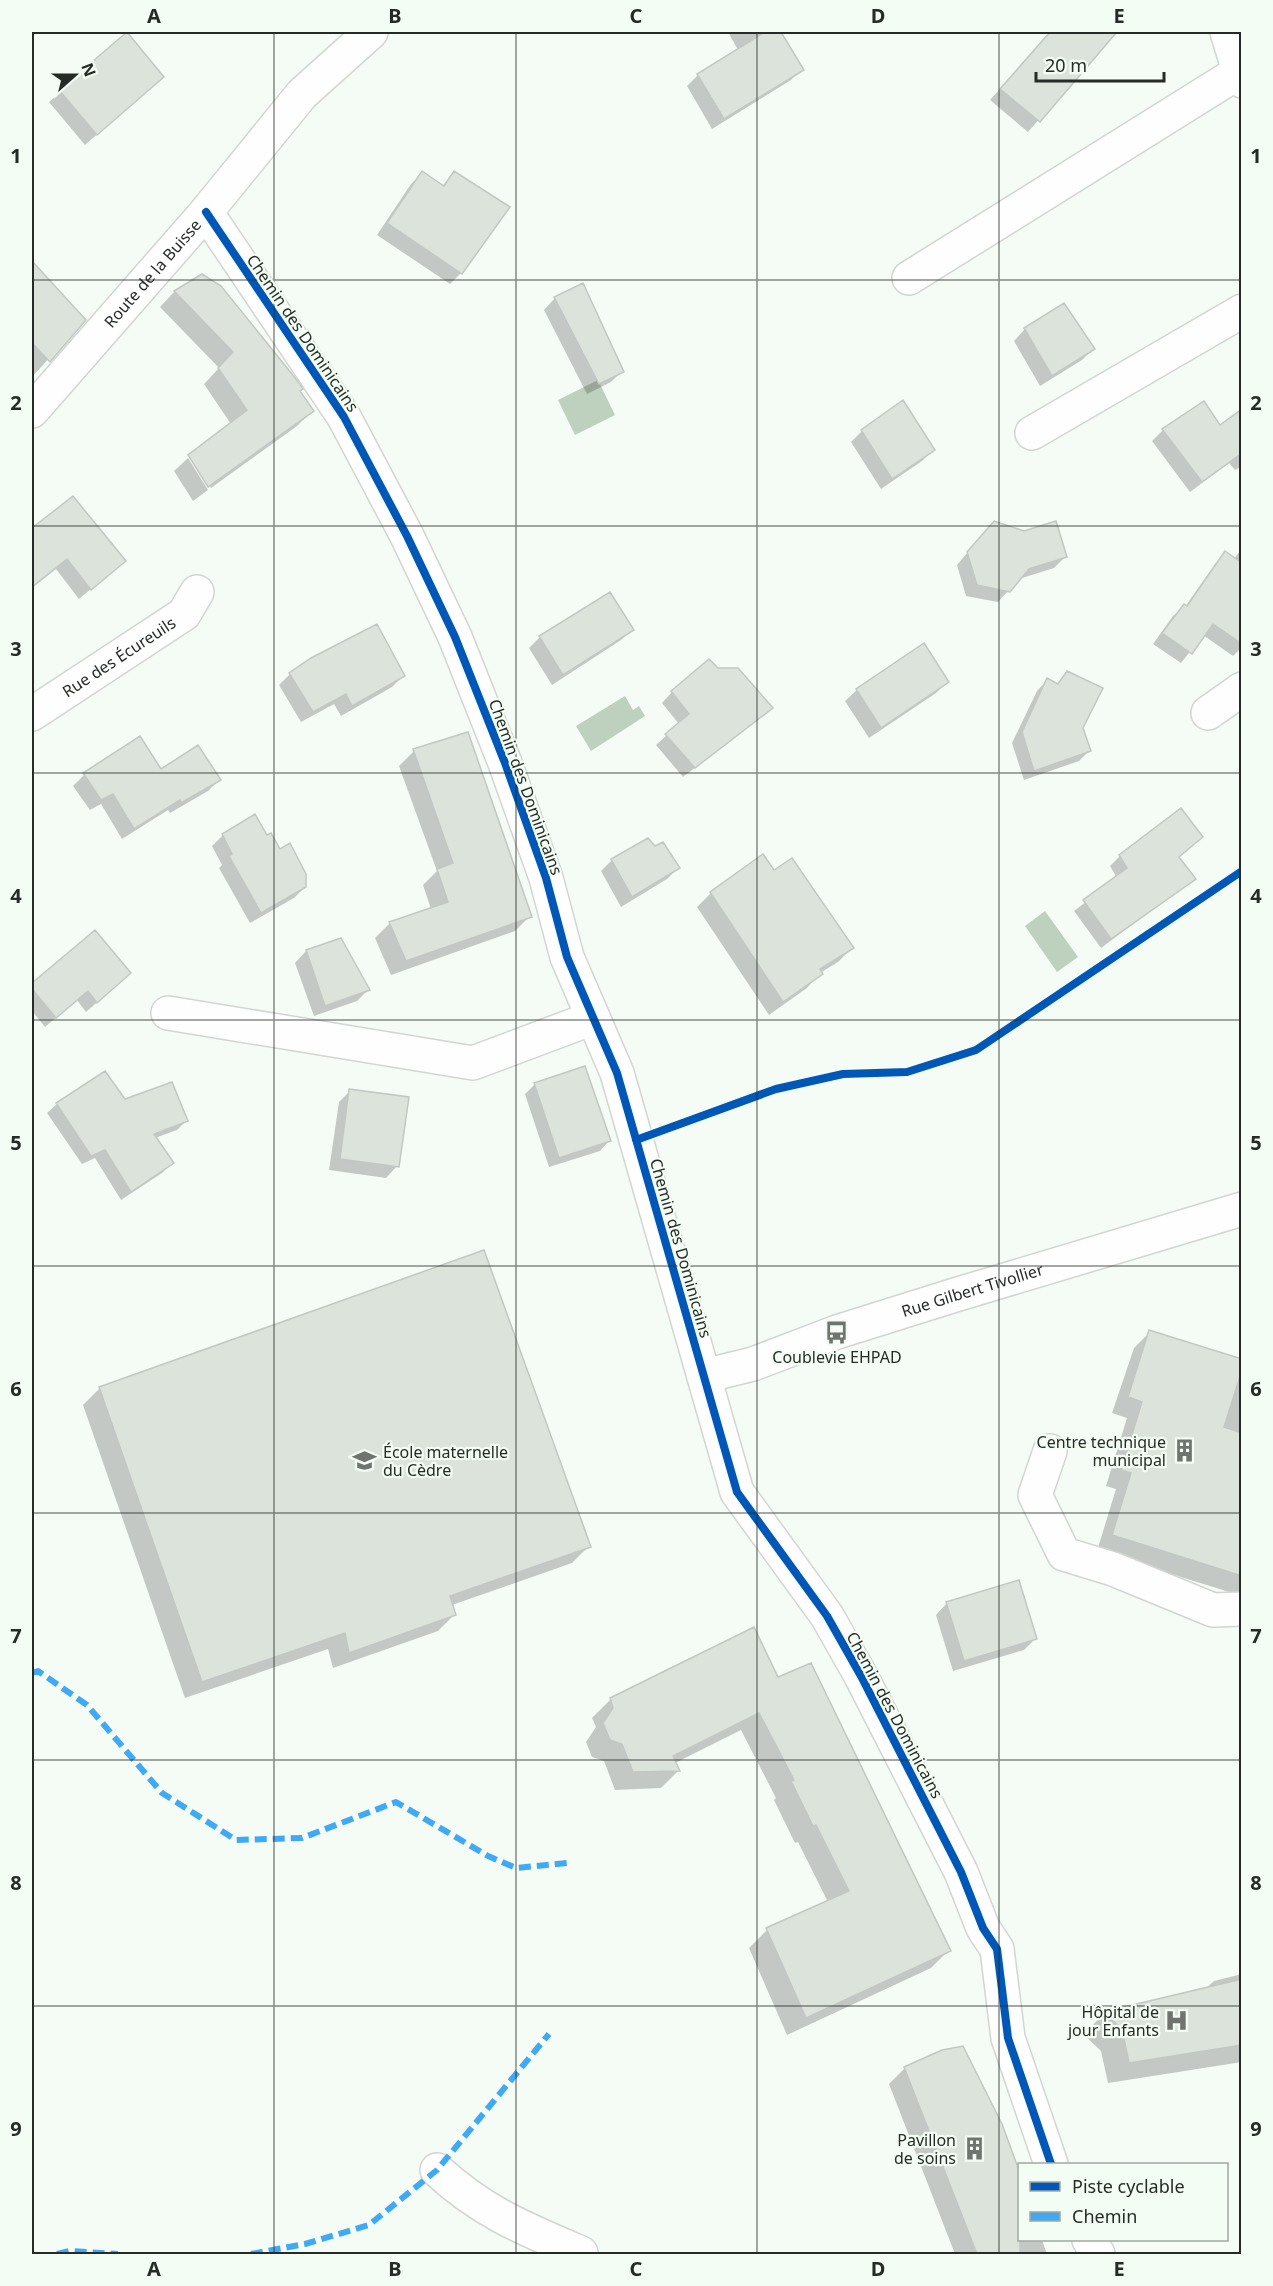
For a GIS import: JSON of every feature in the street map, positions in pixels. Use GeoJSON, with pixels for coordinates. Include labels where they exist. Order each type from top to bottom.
{"type":"FeatureCollection","features":[{"type":"Feature","properties":{"kind":"street","name":"Route de la Buisse"},"geometry":{"type":"LineString","coordinates":[[32,411],[206,212],[302,94],[371,32]]}},
{"type":"Feature","properties":{"kind":"street"},"geometry":{"type":"LineString","coordinates":[[909,278],[1240,77],[1227,32]]}},
{"type":"Feature","properties":{"kind":"street","name":"Chemin des Dominicains"},"geometry":{"type":"LineString","coordinates":[[206,212],[344,417],[407,536],[455,637],[505,763],[546,878],[567,957],[617,1072],[737,1492],[827,1616],[850,1656],[961,1872],[983,1928],[998,1949],[1008,2038],[1051,2163]]}},
{"type":"Feature","properties":{"kind":"street"},"geometry":{"type":"LineString","coordinates":[[1032,433],[1242,310]]}},
{"type":"Feature","properties":{"kind":"street","name":"Rue des Écureuils"},"geometry":{"type":"LineString","coordinates":[[32,714],[184,614],[197,592]]}},
{"type":"Feature","properties":{"kind":"street"},"geometry":{"type":"LineString","coordinates":[[1208,712],[1242,689]]}},
{"type":"Feature","properties":{"kind":"street"},"geometry":{"type":"LineString","coordinates":[[168,1013],[473,1063],[593,1018]]}},
{"type":"Feature","properties":{"kind":"street","name":"Rue Gilbert Tivollier"},"geometry":{"type":"LineString","coordinates":[[704,1376],[753,1364],[837,1332],[954,1295],[1242,1209]]}},
{"type":"Feature","properties":{"kind":"street"},"geometry":{"type":"LineString","coordinates":[[1050,1451],[1035,1495],[1064,1554],[1113,1569],[1213,1610],[1242,1609]]}},
{"type":"Feature","properties":{"kind":"street"},"geometry":{"type":"LineString","coordinates":[[437,2170],[466,2196],[523,2229],[581,2253]]}},
{"type":"Feature","properties":{"kind":"street"},"geometry":{"type":"LineString","coordinates":[[1090,2241],[1098,2254]]}},
{"type":"Feature","properties":{"kind":"shaded area"},"geometry":{"type":"Polygon","coordinates":[[[598,380],[615,415],[575,435],[558,400],[598,380]]]}},
{"type":"Feature","properties":{"kind":"shaded area"},"geometry":{"type":"Polygon","coordinates":[[[625,696],[633,710],[639,706],[645,716],[591,751],[576,726],[625,696]]]}},
{"type":"Feature","properties":{"kind":"shaded area"},"geometry":{"type":"Polygon","coordinates":[[[1045,911],[1078,957],[1057,972],[1025,926],[1045,911]]]}},
{"type":"Feature","properties":{"kind":"building"},"geometry":{"type":"Polygon","coordinates":[[[127,32],[164,77],[97,135],[59,90],[127,32]]]}},
{"type":"Feature","properties":{"kind":"building"},"geometry":{"type":"Polygon","coordinates":[[[765,32],[781,32],[804,70],[724,119],[697,74],[765,32]]]}},
{"type":"Feature","properties":{"kind":"building"},"geometry":{"type":"Polygon","coordinates":[[[1050,32],[1117,32],[1040,122],[1000,89],[1050,32]]]}},
{"type":"Feature","properties":{"kind":"building"},"geometry":{"type":"Polygon","coordinates":[[[422,171],[444,186],[454,171],[510,207],[462,274],[387,223],[422,171]]]}},
{"type":"Feature","properties":{"kind":"building"},"geometry":{"type":"Polygon","coordinates":[[[32,261],[86,320],[50,362],[32,343],[32,261]]]}},
{"type":"Feature","properties":{"kind":"building"},"geometry":{"type":"Polygon","coordinates":[[[202,274],[221,286],[300,384],[303,389],[300,391],[314,411],[208,487],[188,455],[247,410],[218,368],[233,352],[174,291],[202,274]]]}},
{"type":"Feature","properties":{"kind":"building"},"geometry":{"type":"Polygon","coordinates":[[[583,283],[624,372],[599,384],[554,297],[583,283]]]}},
{"type":"Feature","properties":{"kind":"building"},"geometry":{"type":"Polygon","coordinates":[[[1064,303],[1095,349],[1052,376],[1024,328],[1064,303]]]}},
{"type":"Feature","properties":{"kind":"building"},"geometry":{"type":"Polygon","coordinates":[[[903,400],[935,450],[892,479],[861,430],[903,400]]]}},
{"type":"Feature","properties":{"kind":"building"},"geometry":{"type":"Polygon","coordinates":[[[1204,401],[1220,425],[1242,409],[1242,453],[1202,482],[1162,429],[1204,401]]]}},
{"type":"Feature","properties":{"kind":"building"},"geometry":{"type":"Polygon","coordinates":[[[73,496],[126,561],[91,590],[67,559],[32,587],[32,528],[73,496]]]}},
{"type":"Feature","properties":{"kind":"building"},"geometry":{"type":"Polygon","coordinates":[[[994,521],[1024,531],[1056,521],[1067,557],[1029,569],[1010,592],[977,585],[967,552],[994,521]]]}},
{"type":"Feature","properties":{"kind":"building"},"geometry":{"type":"Polygon","coordinates":[[[1225,551],[1242,563],[1242,644],[1213,624],[1192,654],[1162,633],[1184,604],[1187,606],[1225,551]]]}},
{"type":"Feature","properties":{"kind":"building"},"geometry":{"type":"Polygon","coordinates":[[[610,592],[634,630],[563,675],[539,636],[610,592]]]}},
{"type":"Feature","properties":{"kind":"building"},"geometry":{"type":"Polygon","coordinates":[[[377,624],[405,676],[352,706],[346,694],[313,712],[289,673],[311,658],[377,624]]]}},
{"type":"Feature","properties":{"kind":"building"},"geometry":{"type":"Polygon","coordinates":[[[924,643],[949,682],[881,728],[856,689],[924,643]]]}},
{"type":"Feature","properties":{"kind":"building"},"geometry":{"type":"Polygon","coordinates":[[[709,659],[718,668],[738,668],[773,708],[695,768],[665,734],[689,714],[671,691],[709,659]]]}},
{"type":"Feature","properties":{"kind":"building"},"geometry":{"type":"Polygon","coordinates":[[[1067,671],[1103,688],[1083,728],[1091,751],[1034,771],[1022,732],[1047,678],[1058,684],[1067,671]]]}},
{"type":"Feature","properties":{"kind":"building"},"geometry":{"type":"Polygon","coordinates":[[[468,732],[532,917],[406,961],[389,922],[448,902],[437,869],[453,863],[413,749],[468,732]]]}},
{"type":"Feature","properties":{"kind":"building"},"geometry":{"type":"Polygon","coordinates":[[[140,736],[161,769],[198,745],[221,780],[181,803],[180,800],[134,829],[113,794],[101,800],[83,773],[140,736]]]}},
{"type":"Feature","properties":{"kind":"building"},"geometry":{"type":"Polygon","coordinates":[[[1181,808],[1203,837],[1179,857],[1196,879],[1111,939],[1083,900],[1127,868],[1119,855],[1181,808]]]}},
{"type":"Feature","properties":{"kind":"building"},"geometry":{"type":"Polygon","coordinates":[[[255,814],[267,835],[271,833],[280,849],[290,843],[306,874],[306,887],[261,913],[229,856],[232,854],[222,834],[255,814]]]}},
{"type":"Feature","properties":{"kind":"building"},"geometry":{"type":"Polygon","coordinates":[[[648,838],[655,846],[663,842],[680,868],[632,897],[611,859],[648,838]]]}},
{"type":"Feature","properties":{"kind":"building"},"geometry":{"type":"Polygon","coordinates":[[[763,854],[774,870],[792,858],[854,948],[820,969],[823,974],[783,1002],[710,892],[763,854]]]}},
{"type":"Feature","properties":{"kind":"building"},"geometry":{"type":"Polygon","coordinates":[[[95,930],[131,973],[97,1003],[88,991],[56,1018],[32,989],[32,983],[95,930]]]}},
{"type":"Feature","properties":{"kind":"building"},"geometry":{"type":"Polygon","coordinates":[[[341,938],[370,990],[325,1006],[306,950],[341,938]]]}},
{"type":"Feature","properties":{"kind":"building"},"geometry":{"type":"Polygon","coordinates":[[[585,1066],[611,1141],[559,1158],[534,1083],[585,1066]]]}},
{"type":"Feature","properties":{"kind":"building"},"geometry":{"type":"Polygon","coordinates":[[[105,1071],[125,1099],[172,1082],[188,1121],[154,1134],[174,1163],[131,1192],[105,1150],[91,1156],[56,1103],[105,1071]]]}},
{"type":"Feature","properties":{"kind":"building"},"geometry":{"type":"Polygon","coordinates":[[[349,1089],[409,1097],[399,1167],[340,1159],[349,1089]]]}},
{"type":"Feature","properties":{"kind":"building"},"geometry":{"type":"Polygon","coordinates":[[[484,1250],[591,1547],[450,1596],[456,1615],[349,1653],[345,1633],[202,1682],[99,1387],[484,1250]]]}},
{"type":"Feature","properties":{"kind":"building"},"geometry":{"type":"Polygon","coordinates":[[[1149,1330],[1242,1359],[1242,1370],[1224,1427],[1242,1433],[1242,1576],[1112,1535],[1131,1473],[1121,1470],[1142,1402],[1128,1397],[1149,1330]]]}},
{"type":"Feature","properties":{"kind":"building"},"geometry":{"type":"Polygon","coordinates":[[[1019,1580],[1037,1639],[964,1661],[946,1602],[1019,1580]]]}},
{"type":"Feature","properties":{"kind":"building"},"geometry":{"type":"Polygon","coordinates":[[[754,1627],[778,1677],[811,1663],[951,1951],[806,2018],[766,1928],[849,1891],[816,1825],[813,1826],[791,1781],[794,1780],[759,1713],[673,1756],[680,1771],[633,1772],[622,1744],[610,1740],[603,1723],[613,1708],[610,1698],[754,1627]]]}},
{"type":"Feature","properties":{"kind":"building","name":"Hôpital de jour Enfants"},"geometry":{"type":"Polygon","coordinates":[[[1242,1979],[1242,2045],[1129,2063],[1122,2029],[1103,2012],[1242,1979]]]}},
{"type":"Feature","properties":{"kind":"building","name":"Pavillon de soins"},"geometry":{"type":"Polygon","coordinates":[[[963,2046],[1002,2124],[1018,2168],[1020,2254],[977,2254],[904,2067],[942,2050],[963,2046]]]}},
{"type":"Feature","properties":{"kind":"marked path"},"geometry":{"type":"LineString","coordinates":[[32,1673],[38,1671],[87,1705],[162,1793],[236,1840],[302,1838],[396,1802],[488,1856],[516,1868],[567,1863]]}},
{"type":"Feature","properties":{"kind":"marked path"},"geometry":{"type":"LineString","coordinates":[[251,2254],[305,2244],[369,2225],[437,2170],[549,2034]]}},
{"type":"Feature","properties":{"kind":"marked path"},"geometry":{"type":"LineString","coordinates":[[57,2254],[69,2251],[118,2254]]}},
{"type":"Feature","properties":{"kind":"cycle path"},"geometry":{"type":"LineString","coordinates":[[206,212],[344,417],[407,536],[455,637],[505,763],[546,878],[567,957],[617,1073],[737,1492],[827,1616],[861,1676],[961,1872],[983,1928],[997,1949],[1008,2038],[1051,2163]]}},
{"type":"Feature","properties":{"kind":"cycle path"},"geometry":{"type":"LineString","coordinates":[[636,1140],[776,1089],[843,1074],[907,1072],[976,1050],[1242,871]]}},
{"type":"Feature","properties":{"kind":"place","name":"Coublevie EHPAD"},"geometry":{"type":"Point","coordinates":[837,1332]}},
{"type":"Feature","properties":{"kind":"place","name":"Centre technique municipal"},"geometry":{"type":"Point","coordinates":[1184,1451]}},
{"type":"Feature","properties":{"kind":"place","name":"École maternelle du Cèdre"},"geometry":{"type":"Point","coordinates":[365,1461]}},
{"type":"Feature","properties":{"kind":"place","name":"Hôpital de jour Enfants"},"geometry":{"type":"Point","coordinates":[1177,2021]}},
{"type":"Feature","properties":{"kind":"place","name":"Pavillon de soins"},"geometry":{"type":"Point","coordinates":[974,2149]}}]}
